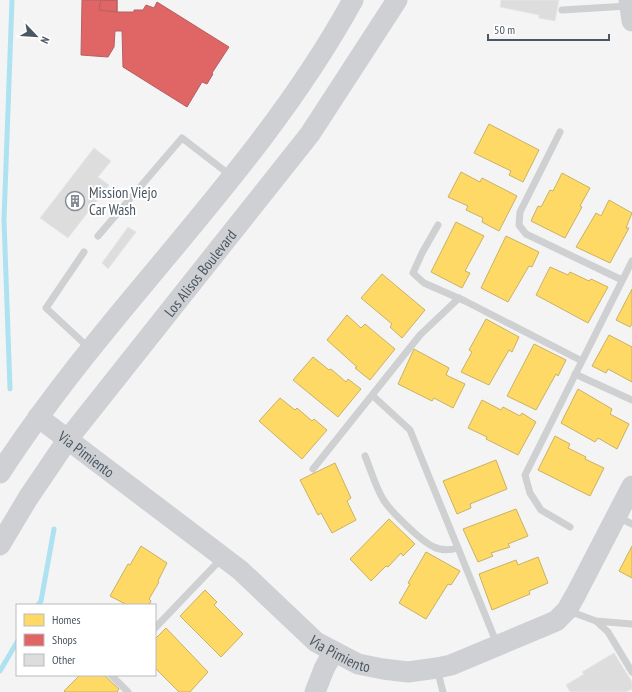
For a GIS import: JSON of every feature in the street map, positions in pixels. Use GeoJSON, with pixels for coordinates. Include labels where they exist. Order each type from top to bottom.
{"type":"FeatureCollection","features":[{"type":"Feature","properties":{"kind":"main road"},"geometry":{"type":"LineString","coordinates":[[0,473],[38,417],[90,349],[256,147],[302,84],[335,34],[353,0]]}},
{"type":"Feature","properties":{"kind":"main road","name":"Los Alisos Boulevard"},"geometry":{"type":"LineString","coordinates":[[0,545],[28,498],[68,439],[310,134],[397,0]]}},
{"type":"Feature","properties":{"kind":"main road","name":"Via Pimiento"},"geometry":{"type":"LineString","coordinates":[[38,417],[240,570],[316,642],[358,664],[408,672],[451,665],[556,621],[567,610],[624,520],[632,486]]}},
{"type":"Feature","properties":{"kind":"main road"},"geometry":{"type":"LineString","coordinates":[[315,692],[324,669],[333,652]]}},
{"type":"Feature","properties":{"kind":"lane"},"geometry":{"type":"LineString","coordinates":[[562,10],[631,8]]}},
{"type":"Feature","properties":{"kind":"lane"},"geometry":{"type":"LineString","coordinates":[[560,132],[520,212],[519,226],[526,234],[622,280]]}},
{"type":"Feature","properties":{"kind":"lane"},"geometry":{"type":"LineString","coordinates":[[98,236],[182,138],[232,177]]}},
{"type":"Feature","properties":{"kind":"lane"},"geometry":{"type":"LineString","coordinates":[[438,224],[413,272],[424,282],[582,361]]}},
{"type":"Feature","properties":{"kind":"lane"},"geometry":{"type":"LineString","coordinates":[[84,252],[46,308],[90,349]]}},
{"type":"Feature","properties":{"kind":"lane"},"geometry":{"type":"LineString","coordinates":[[570,528],[541,510],[530,493],[525,475],[632,261]]}},
{"type":"Feature","properties":{"kind":"lane"},"geometry":{"type":"LineString","coordinates":[[313,469],[420,335],[458,298]]}},
{"type":"Feature","properties":{"kind":"lane"},"geometry":{"type":"LineString","coordinates":[[575,374],[632,400]]}},
{"type":"Feature","properties":{"kind":"lane"},"geometry":{"type":"LineString","coordinates":[[372,396],[410,430],[498,646]]}},
{"type":"Feature","properties":{"kind":"lane"},"geometry":{"type":"LineString","coordinates":[[365,456],[383,499],[391,510],[434,547],[451,550],[458,548]]}},
{"type":"Feature","properties":{"kind":"lane"},"geometry":{"type":"LineString","coordinates":[[156,627],[223,557]]}},
{"type":"Feature","properties":{"kind":"lane"},"geometry":{"type":"LineString","coordinates":[[567,610],[596,621],[632,624]]}},
{"type":"Feature","properties":{"kind":"lane"},"geometry":{"type":"LineString","coordinates":[[596,621],[608,632],[632,672]]}},
{"type":"Feature","properties":{"kind":"lane"},"geometry":{"type":"LineString","coordinates":[[437,668],[443,692]]}},
{"type":"Feature","properties":{"kind":"lane"},"geometry":{"type":"LineString","coordinates":[[112,676],[128,692]]}},
{"type":"Feature","properties":{"kind":"building: Homes"},"geometry":{"type":"Polygon","coordinates":[[[489,124],[539,150],[523,182],[509,175],[511,171],[474,153],[489,124]]]}},
{"type":"Feature","properties":{"kind":"building: Homes"},"geometry":{"type":"Polygon","coordinates":[[[461,172],[480,182],[482,178],[517,196],[499,231],[482,222],[483,218],[466,210],[468,206],[448,197],[461,172]]]}},
{"type":"Feature","properties":{"kind":"building: Homes"},"geometry":{"type":"Polygon","coordinates":[[[562,173],[590,188],[580,206],[582,207],[565,238],[531,221],[538,206],[541,207],[550,190],[553,191],[562,173]]]}},
{"type":"Feature","properties":{"kind":"building: Homes"},"geometry":{"type":"Polygon","coordinates":[[[609,200],[632,213],[626,228],[629,228],[610,263],[576,247],[596,213],[601,216],[609,200]]]}},
{"type":"Feature","properties":{"kind":"building: Homes"},"geometry":{"type":"Polygon","coordinates":[[[456,222],[484,236],[465,271],[470,273],[462,288],[431,272],[456,222]]]}},
{"type":"Feature","properties":{"kind":"building: Homes"},"geometry":{"type":"Polygon","coordinates":[[[506,236],[539,252],[532,267],[529,266],[508,302],[481,288],[506,236]]]}},
{"type":"Feature","properties":{"kind":"building: Homes"},"geometry":{"type":"Polygon","coordinates":[[[550,267],[568,275],[570,272],[589,281],[591,279],[608,287],[588,323],[536,295],[550,267]]]}},
{"type":"Feature","properties":{"kind":"building: Homes"},"geometry":{"type":"Polygon","coordinates":[[[382,274],[425,310],[402,338],[390,327],[392,324],[361,298],[382,274]]]}},
{"type":"Feature","properties":{"kind":"building: Homes"},"geometry":{"type":"Polygon","coordinates":[[[632,289],[632,324],[630,327],[616,320],[632,289]]]}},
{"type":"Feature","properties":{"kind":"building: Homes"},"geometry":{"type":"Polygon","coordinates":[[[347,315],[361,328],[365,324],[395,349],[370,380],[355,368],[357,367],[327,340],[347,315]]]}},
{"type":"Feature","properties":{"kind":"building: Homes"},"geometry":{"type":"Polygon","coordinates":[[[486,319],[519,337],[512,352],[509,350],[489,385],[461,372],[472,352],[469,350],[486,319]]]}},
{"type":"Feature","properties":{"kind":"building: Homes"},"geometry":{"type":"Polygon","coordinates":[[[609,335],[632,347],[632,382],[608,369],[606,373],[592,366],[609,335]]]}},
{"type":"Feature","properties":{"kind":"building: Homes"},"geometry":{"type":"Polygon","coordinates":[[[534,344],[566,360],[558,376],[556,374],[536,410],[507,396],[534,344]]]}},
{"type":"Feature","properties":{"kind":"building: Homes"},"geometry":{"type":"Polygon","coordinates":[[[414,349],[449,368],[446,375],[465,384],[453,408],[434,398],[432,401],[398,384],[414,349]]]}},
{"type":"Feature","properties":{"kind":"building: Homes"},"geometry":{"type":"Polygon","coordinates":[[[313,357],[329,370],[331,369],[346,382],[348,379],[361,389],[338,417],[293,380],[313,357]]]}},
{"type":"Feature","properties":{"kind":"building: Homes"},"geometry":{"type":"Polygon","coordinates":[[[578,389],[612,409],[610,414],[629,424],[617,449],[598,438],[595,442],[561,423],[578,389]]]}},
{"type":"Feature","properties":{"kind":"building: Homes"},"geometry":{"type":"Polygon","coordinates":[[[280,398],[295,410],[297,408],[312,421],[314,419],[327,430],[302,459],[259,421],[280,398]]]}},
{"type":"Feature","properties":{"kind":"building: Homes"},"geometry":{"type":"Polygon","coordinates":[[[482,400],[501,410],[503,407],[520,416],[522,413],[536,422],[518,455],[468,428],[482,400]]]}},
{"type":"Feature","properties":{"kind":"building: Homes"},"geometry":{"type":"Polygon","coordinates":[[[555,436],[570,444],[568,448],[586,457],[585,459],[604,468],[590,496],[538,470],[555,436]]]}},
{"type":"Feature","properties":{"kind":"building: Homes"},"geometry":{"type":"Polygon","coordinates":[[[496,460],[507,489],[470,504],[471,508],[457,514],[443,481],[496,460]]]}},
{"type":"Feature","properties":{"kind":"building: Homes"},"geometry":{"type":"Polygon","coordinates":[[[335,463],[351,498],[347,501],[356,520],[332,533],[321,513],[318,515],[300,480],[335,463]]]}},
{"type":"Feature","properties":{"kind":"building: Homes"},"geometry":{"type":"Polygon","coordinates":[[[516,509],[528,536],[508,544],[510,547],[491,553],[493,556],[478,562],[463,529],[516,509]]]}},
{"type":"Feature","properties":{"kind":"building: Homes"},"geometry":{"type":"Polygon","coordinates":[[[389,519],[415,544],[403,556],[401,553],[388,567],[386,566],[371,581],[350,559],[389,519]]]}},
{"type":"Feature","properties":{"kind":"building: Homes"},"geometry":{"type":"Polygon","coordinates":[[[141,546],[167,563],[158,581],[159,582],[149,599],[151,601],[150,604],[125,604],[110,596],[128,564],[130,565],[141,546]]]}},
{"type":"Feature","properties":{"kind":"building: Homes"},"geometry":{"type":"Polygon","coordinates":[[[632,546],[632,578],[619,571],[632,546]]]}},
{"type":"Feature","properties":{"kind":"building: Homes"},"geometry":{"type":"Polygon","coordinates":[[[426,552],[460,571],[451,585],[448,584],[426,619],[399,603],[410,584],[408,583],[426,552]]]}},
{"type":"Feature","properties":{"kind":"building: Homes"},"geometry":{"type":"Polygon","coordinates":[[[538,557],[548,583],[529,591],[530,594],[492,610],[479,574],[516,560],[518,565],[538,557]]]}},
{"type":"Feature","properties":{"kind":"building: Homes"},"geometry":{"type":"Polygon","coordinates":[[[205,590],[217,602],[214,605],[243,634],[221,657],[180,616],[205,590]]]}},
{"type":"Feature","properties":{"kind":"building: Homes"},"geometry":{"type":"Polygon","coordinates":[[[166,628],[208,672],[190,692],[179,692],[156,669],[156,638],[166,628]]]}},
{"type":"Feature","properties":{"kind":"building: Homes"},"geometry":{"type":"Polygon","coordinates":[[[79,676],[105,676],[119,689],[117,692],[64,691],[79,676]]]}},
{"type":"Feature","properties":{"kind":"building: Shops"},"geometry":{"type":"Polygon","coordinates":[[[82,0],[117,0],[117,12],[134,12],[134,10],[143,10],[146,5],[154,8],[157,2],[229,47],[212,73],[213,74],[207,84],[202,82],[187,107],[123,67],[122,31],[115,31],[114,47],[108,57],[81,55],[82,0]]]}},
{"type":"Feature","properties":{"kind":"building: Shops"},"geometry":{"type":"Polygon","coordinates":[[[101,0],[117,0],[117,12],[99,10],[101,0]]]}},
{"type":"Feature","properties":{"kind":"building: Other"},"geometry":{"type":"Polygon","coordinates":[[[501,0],[559,0],[555,21],[539,18],[539,15],[500,7],[501,0]]]}},
{"type":"Feature","properties":{"kind":"building: Other","name":"Mission Viejo Car Wash"},"geometry":{"type":"Polygon","coordinates":[[[94,148],[111,161],[98,177],[109,185],[68,238],[40,218],[94,148]]]}},
{"type":"Feature","properties":{"kind":"building: Other"},"geometry":{"type":"Polygon","coordinates":[[[128,227],[136,232],[108,269],[102,263],[128,227]]]}},
{"type":"Feature","properties":{"kind":"building: Other"},"geometry":{"type":"Polygon","coordinates":[[[614,653],[632,682],[632,689],[626,692],[570,692],[566,685],[584,674],[582,672],[614,653]]]}},
{"type":"Feature","properties":{"kind":"waterway"},"geometry":{"type":"LineString","coordinates":[[10,389],[4,220],[12,0]]}},
{"type":"Feature","properties":{"kind":"waterway"},"geometry":{"type":"LineString","coordinates":[[39,604],[41,601],[54,529]]}},
{"type":"Feature","properties":{"kind":"waterway"},"geometry":{"type":"LineString","coordinates":[[0,671],[16,644]]}},
{"type":"Feature","properties":{"kind":"place","name":"Mission Viejo Car Wash"},"geometry":{"type":"Point","coordinates":[75,201]}}]}
